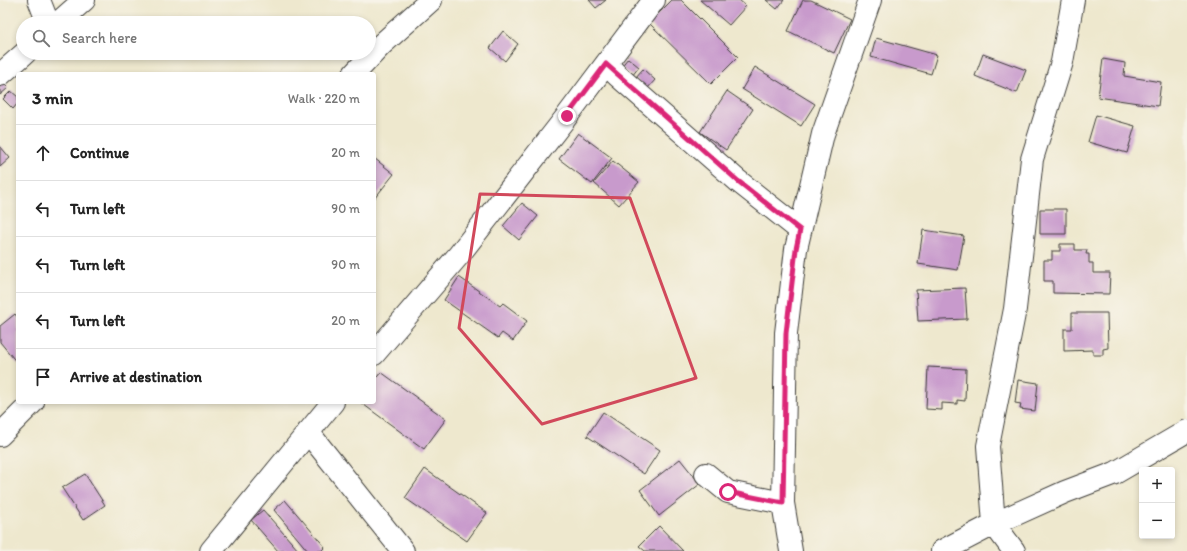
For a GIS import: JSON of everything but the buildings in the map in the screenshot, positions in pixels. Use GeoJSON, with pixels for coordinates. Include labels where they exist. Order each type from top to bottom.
{"type":"FeatureCollection","features":[{"type":"Feature","properties":{"kind":"street"},"geometry":{"type":"LineString","coordinates":[[39,0],[45,16]]}},
{"type":"Feature","properties":{"kind":"street"},"geometry":{"type":"LineString","coordinates":[[66,16],[84,0]]}},
{"type":"Feature","properties":{"kind":"street"},"geometry":{"type":"LineString","coordinates":[[376,50],[431,0]]}},
{"type":"Feature","properties":{"kind":"street"},"geometry":{"type":"LineString","coordinates":[[376,352],[458,256],[567,116],[654,0]]}},
{"type":"Feature","properties":{"kind":"street"},"geometry":{"type":"LineString","coordinates":[[791,551],[783,503],[786,333],[796,249],[823,134],[870,0]]}},
{"type":"Feature","properties":{"kind":"street"},"geometry":{"type":"LineString","coordinates":[[1014,551],[994,524],[988,446],[1015,309],[1032,159],[1062,62],[1073,0]]}},
{"type":"Feature","properties":{"kind":"street"},"geometry":{"type":"LineString","coordinates":[[0,75],[17,60]]}},
{"type":"Feature","properties":{"kind":"street"},"geometry":{"type":"LineString","coordinates":[[356,72],[367,60]]}},
{"type":"Feature","properties":{"kind":"street"},"geometry":{"type":"LineString","coordinates":[[606,64],[738,181],[800,230]]}},
{"type":"Feature","properties":{"kind":"street"},"geometry":{"type":"LineString","coordinates":[[0,436],[31,404]]}},
{"type":"Feature","properties":{"kind":"street"},"geometry":{"type":"LineString","coordinates":[[212,551],[331,404]]}},
{"type":"Feature","properties":{"kind":"street"},"geometry":{"type":"LineString","coordinates":[[942,551],[994,524],[1065,492],[1115,473],[1187,431]]}},
{"type":"Feature","properties":{"kind":"street"},"geometry":{"type":"LineString","coordinates":[[308,432],[403,551]]}},
{"type":"Feature","properties":{"kind":"street"},"geometry":{"type":"LineString","coordinates":[[706,474],[728,492],[783,503]]}},
{"type":"Feature","properties":{"kind":"highlighted area"},"geometry":{"type":"Polygon","coordinates":[[[480,194],[630,198],[696,378],[542,424],[459,328],[480,194]]]}},
{"type":"Feature","properties":{"kind":"route"},"geometry":{"type":"LineString","coordinates":[[567,116],[606,64],[738,181],[800,230],[796,249],[786,333],[783,503],[728,492]]}}]}
